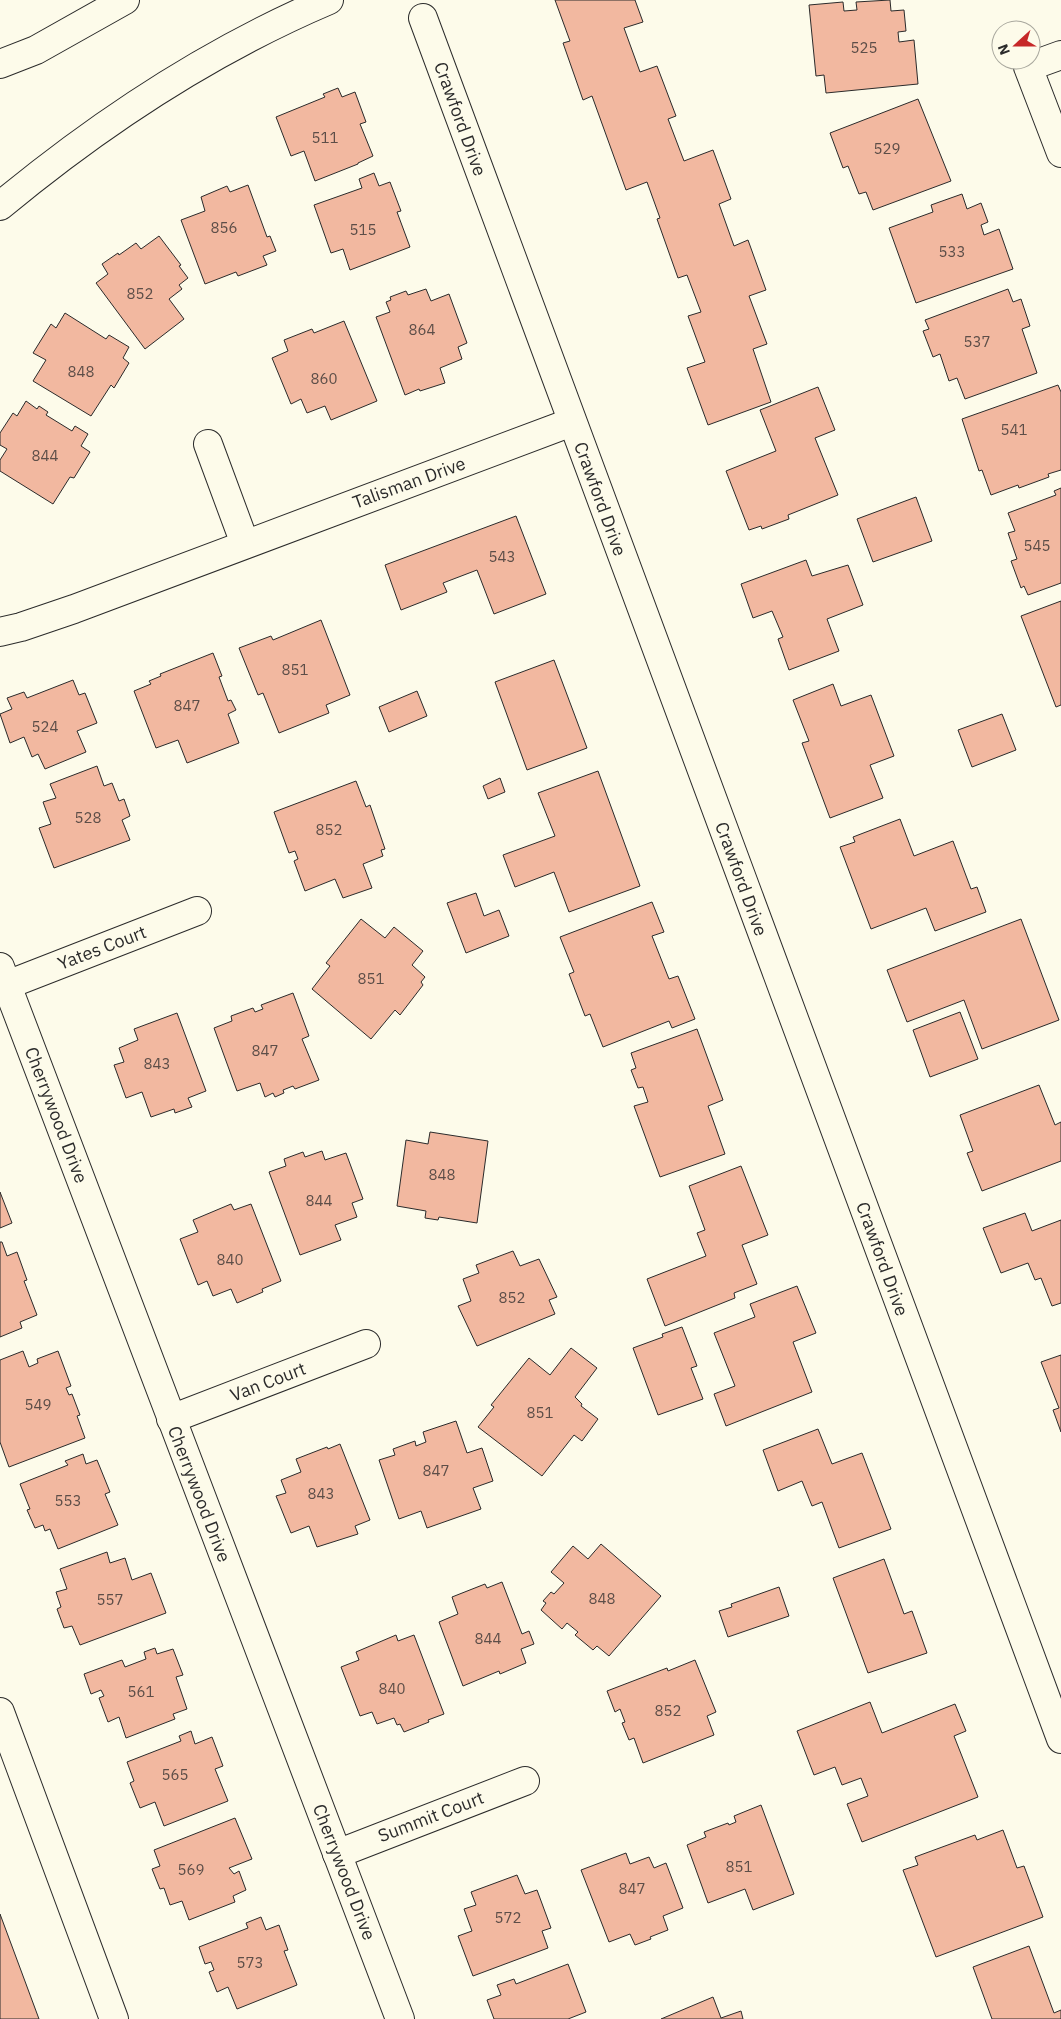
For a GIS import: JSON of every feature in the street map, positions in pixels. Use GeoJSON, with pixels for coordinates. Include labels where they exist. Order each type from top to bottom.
{"type":"FeatureCollection","features":[{"type":"Feature","properties":{"kind":"street"},"geometry":{"type":"LineString","coordinates":[[0,64],[36,50],[125,0]]}},
{"type":"Feature","properties":{"kind":"street"},"geometry":{"type":"LineString","coordinates":[[0,206],[29,182],[126,110],[192,69],[297,14],[329,0]]}},
{"type":"Feature","properties":{"kind":"street","name":"Crawford Drive"},"geometry":{"type":"LineString","coordinates":[[423,18],[1061,1739]]}},
{"type":"Feature","properties":{"kind":"street"},"geometry":{"type":"LineString","coordinates":[[0,78],[36,50]]}},
{"type":"Feature","properties":{"kind":"street"},"geometry":{"type":"LineString","coordinates":[[1061,55],[1028,67],[1061,153]]}},
{"type":"Feature","properties":{"kind":"street","name":"Talisman Drive"},"geometry":{"type":"LineString","coordinates":[[0,632],[22,627],[74,609],[572,422]]}},
{"type":"Feature","properties":{"kind":"street"},"geometry":{"type":"LineString","coordinates":[[208,444],[246,544]]}},
{"type":"Feature","properties":{"kind":"street","name":"Yates Court"},"geometry":{"type":"LineString","coordinates":[[3,976],[197,911]]}},
{"type":"Feature","properties":{"kind":"street","name":"Cherrywood Drive"},"geometry":{"type":"LineString","coordinates":[[3,976],[400,2019]]}},
{"type":"Feature","properties":{"kind":"street","name":"Van Court"},"geometry":{"type":"LineString","coordinates":[[171,1420],[366,1344]]}},
{"type":"Feature","properties":{"kind":"street"},"geometry":{"type":"LineString","coordinates":[[0,1712],[114,2019]]}},
{"type":"Feature","properties":{"kind":"street","name":"Summit Court"},"geometry":{"type":"LineString","coordinates":[[337,1854],[525,1780]]}},
{"type":"Feature","properties":{"kind":"building"},"geometry":{"type":"Polygon","coordinates":[[[555,0],[635,0],[643,22],[624,28],[640,72],[657,66],[676,116],[668,119],[684,161],[713,150],[731,199],[719,204],[734,246],[748,240],[766,290],[749,296],[767,344],[753,349],[771,402],[708,425],[687,368],[705,362],[688,316],[701,312],[687,275],[678,278],[657,219],[660,218],[647,182],[626,190],[592,96],[583,100],[563,43],[570,41],[555,0]]]}},
{"type":"Feature","properties":{"kind":"building"},"geometry":{"type":"Polygon","coordinates":[[[890,0],[891,11],[904,10],[906,31],[898,32],[899,42],[914,40],[918,84],[826,93],[824,75],[816,76],[809,5],[843,2],[844,11],[857,10],[856,2],[890,0]]]}},
{"type":"Feature","properties":{"kind":"building"},"geometry":{"type":"Polygon","coordinates":[[[338,88],[342,97],[355,92],[366,122],[360,124],[373,156],[315,181],[304,151],[291,156],[276,117],[325,97],[323,94],[338,88]]]}},
{"type":"Feature","properties":{"kind":"building"},"geometry":{"type":"Polygon","coordinates":[[[918,99],[951,181],[873,210],[866,192],[859,194],[848,166],[843,168],[830,133],[918,99]]]}},
{"type":"Feature","properties":{"kind":"building"},"geometry":{"type":"Polygon","coordinates":[[[374,173],[379,186],[390,182],[401,211],[397,212],[410,247],[350,270],[343,249],[331,253],[314,205],[362,188],[359,179],[374,173]]]}},
{"type":"Feature","properties":{"kind":"building"},"geometry":{"type":"Polygon","coordinates":[[[248,185],[267,237],[270,236],[276,251],[263,256],[267,265],[238,276],[236,272],[205,284],[181,220],[205,211],[201,197],[227,186],[230,192],[248,185]]]}},
{"type":"Feature","properties":{"kind":"building"},"geometry":{"type":"Polygon","coordinates":[[[962,194],[967,209],[981,203],[988,222],[981,225],[984,235],[999,229],[1013,269],[916,303],[889,228],[933,212],[931,205],[962,194]]]}},
{"type":"Feature","properties":{"kind":"building"},"geometry":{"type":"Polygon","coordinates":[[[159,236],[181,265],[179,266],[188,278],[179,285],[182,289],[169,299],[184,319],[145,349],[96,283],[108,274],[102,264],[136,243],[141,249],[159,236]]]}},
{"type":"Feature","properties":{"kind":"building"},"geometry":{"type":"Polygon","coordinates":[[[426,289],[431,301],[449,294],[467,343],[458,347],[462,359],[440,368],[445,383],[420,391],[419,389],[405,395],[376,317],[390,312],[386,302],[391,300],[390,297],[406,291],[408,295],[426,289]]]}},
{"type":"Feature","properties":{"kind":"building"},"geometry":{"type":"Polygon","coordinates":[[[1008,289],[1013,302],[1021,299],[1030,326],[1022,329],[1037,373],[965,399],[957,378],[949,381],[940,354],[933,357],[923,331],[929,329],[925,320],[1008,289]]]}},
{"type":"Feature","properties":{"kind":"building"},"geometry":{"type":"Polygon","coordinates":[[[65,313],[106,339],[109,335],[129,347],[123,358],[129,363],[114,388],[111,385],[91,416],[33,381],[46,360],[33,353],[51,324],[56,328],[65,313]]]}},
{"type":"Feature","properties":{"kind":"building"},"geometry":{"type":"Polygon","coordinates":[[[344,321],[377,401],[331,420],[325,406],[307,413],[301,399],[291,404],[272,358],[288,351],[284,340],[312,329],[314,333],[344,321]]]}},
{"type":"Feature","properties":{"kind":"building"},"geometry":{"type":"Polygon","coordinates":[[[1058,385],[1061,392],[1061,470],[1048,474],[1049,477],[1019,488],[1018,485],[991,495],[982,470],[979,471],[962,419],[1058,385]]]}},
{"type":"Feature","properties":{"kind":"building"},"geometry":{"type":"Polygon","coordinates":[[[818,387],[835,430],[815,438],[838,495],[788,515],[789,519],[762,529],[761,526],[749,530],[726,471],[776,451],[760,410],[818,387]]]}},
{"type":"Feature","properties":{"kind":"building"},"geometry":{"type":"Polygon","coordinates":[[[26,401],[37,409],[39,406],[48,412],[46,415],[72,431],[75,426],[88,434],[81,446],[90,452],[74,478],[70,477],[53,504],[0,471],[0,460],[7,449],[0,445],[0,433],[13,413],[17,416],[26,401]]]}},
{"type":"Feature","properties":{"kind":"building"},"geometry":{"type":"Polygon","coordinates":[[[1061,488],[1061,583],[1028,595],[1024,586],[1021,588],[1011,561],[1017,559],[1008,533],[1015,531],[1008,513],[1056,495],[1054,491],[1061,488]]]}},
{"type":"Feature","properties":{"kind":"building"},"geometry":{"type":"Polygon","coordinates":[[[916,497],[932,541],[873,562],[857,519],[916,497]]]}},
{"type":"Feature","properties":{"kind":"building"},"geometry":{"type":"Polygon","coordinates":[[[516,516],[546,594],[494,614],[477,570],[443,583],[447,592],[401,610],[385,565],[516,516]]]}},
{"type":"Feature","properties":{"kind":"building"},"geometry":{"type":"Polygon","coordinates":[[[806,560],[812,576],[848,565],[863,605],[827,619],[839,651],[789,670],[778,639],[783,637],[772,611],[753,618],[741,584],[806,560]]]}},
{"type":"Feature","properties":{"kind":"building"},"geometry":{"type":"Polygon","coordinates":[[[1061,601],[1061,705],[1056,707],[1021,616],[1061,601]]]}},
{"type":"Feature","properties":{"kind":"building"},"geometry":{"type":"Polygon","coordinates":[[[321,620],[350,695],[326,705],[329,713],[279,733],[263,693],[258,695],[239,648],[271,636],[273,640],[321,620]]]}},
{"type":"Feature","properties":{"kind":"building"},"geometry":{"type":"Polygon","coordinates":[[[213,653],[222,676],[219,677],[228,701],[231,700],[236,710],[228,714],[239,743],[187,763],[178,740],[156,748],[134,691],[151,684],[149,681],[161,676],[160,674],[213,653]]]}},
{"type":"Feature","properties":{"kind":"building"},"geometry":{"type":"Polygon","coordinates":[[[554,660],[587,748],[527,770],[495,682],[554,660]]]}},
{"type":"Feature","properties":{"kind":"building"},"geometry":{"type":"Polygon","coordinates":[[[73,680],[79,695],[85,693],[97,723],[77,731],[86,752],[45,769],[38,754],[32,757],[24,737],[10,743],[0,714],[12,709],[7,698],[24,692],[27,698],[73,680]]]}},
{"type":"Feature","properties":{"kind":"building"},"geometry":{"type":"Polygon","coordinates":[[[833,684],[841,706],[871,695],[894,756],[870,765],[883,798],[830,818],[802,743],[809,741],[793,700],[833,684]]]}},
{"type":"Feature","properties":{"kind":"building"},"geometry":{"type":"Polygon","coordinates":[[[417,691],[427,716],[389,732],[379,707],[417,691]]]}},
{"type":"Feature","properties":{"kind":"building"},"geometry":{"type":"Polygon","coordinates":[[[1002,714],[1016,750],[972,767],[958,730],[1002,714]]]}},
{"type":"Feature","properties":{"kind":"building"},"geometry":{"type":"Polygon","coordinates":[[[97,766],[104,786],[112,783],[119,801],[124,799],[130,816],[122,820],[130,840],[54,868],[39,828],[51,824],[43,802],[56,798],[50,784],[97,766]]]}},
{"type":"Feature","properties":{"kind":"building"},"geometry":{"type":"Polygon","coordinates":[[[598,771],[640,886],[569,912],[554,872],[515,887],[503,855],[555,836],[538,793],[598,771]]]}},
{"type":"Feature","properties":{"kind":"building"},"geometry":{"type":"Polygon","coordinates":[[[500,778],[505,792],[488,799],[483,786],[500,778]]]}},
{"type":"Feature","properties":{"kind":"building"},"geometry":{"type":"Polygon","coordinates":[[[356,781],[366,807],[370,805],[385,849],[381,850],[383,856],[363,864],[372,888],[343,898],[335,879],[305,891],[294,861],[298,859],[295,851],[289,853],[274,812],[356,781]]]}},
{"type":"Feature","properties":{"kind":"building"},"geometry":{"type":"Polygon","coordinates":[[[900,819],[914,856],[953,841],[971,889],[977,887],[986,912],[935,931],[926,908],[871,929],[840,847],[855,842],[853,837],[900,819]]]}},
{"type":"Feature","properties":{"kind":"building"},"geometry":{"type":"Polygon","coordinates":[[[476,893],[484,916],[499,910],[509,936],[466,953],[447,903],[476,893]]]}},
{"type":"Feature","properties":{"kind":"building"},"geometry":{"type":"Polygon","coordinates":[[[652,902],[664,932],[652,936],[669,979],[678,976],[695,1019],[672,1028],[669,1021],[603,1047],[590,1014],[585,1016],[569,974],[574,972],[560,937],[652,902]]]}},
{"type":"Feature","properties":{"kind":"building"},"geometry":{"type":"Polygon","coordinates":[[[361,919],[385,938],[394,927],[423,951],[412,965],[425,977],[421,982],[423,985],[400,1015],[395,1010],[371,1039],[312,989],[330,966],[326,963],[361,919]]]}},
{"type":"Feature","properties":{"kind":"building"},"geometry":{"type":"Polygon","coordinates":[[[1021,919],[1059,1020],[982,1049],[964,1000],[907,1022],[887,970],[1021,919]]]}},
{"type":"Feature","properties":{"kind":"building"},"geometry":{"type":"Polygon","coordinates":[[[293,993],[309,1036],[302,1039],[319,1080],[295,1089],[293,1086],[283,1090],[284,1093],[275,1097],[273,1093],[265,1097],[260,1083],[237,1091],[214,1028],[232,1021],[231,1016],[253,1008],[255,1012],[263,1009],[261,1005],[293,993]]]}},
{"type":"Feature","properties":{"kind":"building"},"geometry":{"type":"Polygon","coordinates":[[[960,1012],[978,1059],[930,1077],[913,1030],[960,1012]]]}},
{"type":"Feature","properties":{"kind":"building"},"geometry":{"type":"Polygon","coordinates":[[[177,1013],[206,1091],[188,1098],[192,1107],[175,1113],[174,1109],[151,1117],[142,1092],[126,1098],[114,1065],[124,1062],[119,1048],[138,1040],[134,1029],[177,1013]]]}},
{"type":"Feature","properties":{"kind":"building"},"geometry":{"type":"Polygon","coordinates":[[[697,1029],[723,1100],[708,1106],[725,1154],[660,1177],[634,1106],[648,1102],[643,1087],[638,1088],[631,1070],[636,1068],[631,1053],[697,1029]]]}},
{"type":"Feature","properties":{"kind":"building"},"geometry":{"type":"Polygon","coordinates":[[[1039,1085],[1055,1125],[1061,1122],[1061,1161],[982,1191],[967,1153],[973,1151],[960,1115],[1039,1085]]]}},
{"type":"Feature","properties":{"kind":"building"},"geometry":{"type":"Polygon","coordinates":[[[430,1132],[488,1141],[477,1223],[439,1217],[438,1220],[425,1218],[426,1211],[397,1206],[406,1140],[428,1144],[430,1132]]]}},
{"type":"Feature","properties":{"kind":"building"},"geometry":{"type":"Polygon","coordinates":[[[322,1151],[325,1160],[346,1153],[363,1199],[352,1203],[357,1217],[335,1225],[341,1240],[300,1255],[269,1172],[286,1166],[284,1159],[303,1152],[305,1157],[322,1151]]]}},
{"type":"Feature","properties":{"kind":"building"},"geometry":{"type":"Polygon","coordinates":[[[741,1166],[768,1235],[742,1245],[757,1284],[734,1293],[735,1298],[665,1326],[647,1279],[706,1256],[697,1233],[705,1230],[689,1186],[741,1166]]]}},
{"type":"Feature","properties":{"kind":"building"},"geometry":{"type":"Polygon","coordinates":[[[0,1192],[12,1223],[0,1228],[0,1192]]]}},
{"type":"Feature","properties":{"kind":"building"},"geometry":{"type":"Polygon","coordinates":[[[231,1204],[234,1210],[251,1204],[281,1281],[262,1289],[263,1292],[237,1303],[231,1289],[213,1296],[207,1281],[198,1285],[180,1239],[198,1232],[193,1220],[231,1204]]]}},
{"type":"Feature","properties":{"kind":"building"},"geometry":{"type":"Polygon","coordinates":[[[1025,1213],[1032,1231],[1061,1220],[1061,1303],[1052,1306],[1041,1278],[1035,1280],[1028,1263],[1001,1273],[983,1228],[1025,1213]]]}},
{"type":"Feature","properties":{"kind":"building"},"geometry":{"type":"Polygon","coordinates":[[[0,1242],[2,1242],[7,1256],[17,1252],[27,1280],[24,1281],[37,1315],[20,1322],[22,1328],[0,1337],[0,1242]]]}},
{"type":"Feature","properties":{"kind":"building"},"geometry":{"type":"Polygon","coordinates":[[[513,1251],[520,1266],[539,1259],[557,1297],[549,1300],[555,1314],[477,1346],[458,1306],[471,1301],[463,1279],[479,1273],[476,1265],[513,1251]]]}},
{"type":"Feature","properties":{"kind":"building"},"geometry":{"type":"Polygon","coordinates":[[[797,1286],[816,1333],[793,1342],[812,1392],[726,1426],[714,1394],[735,1386],[714,1333],[755,1317],[750,1304],[797,1286]]]}},
{"type":"Feature","properties":{"kind":"building"},"geometry":{"type":"Polygon","coordinates":[[[682,1327],[697,1366],[691,1368],[703,1399],[658,1415],[633,1348],[663,1337],[662,1334],[682,1327]]]}},
{"type":"Feature","properties":{"kind":"building"},"geometry":{"type":"Polygon","coordinates":[[[571,1348],[597,1368],[575,1397],[582,1404],[581,1406],[598,1419],[582,1441],[574,1435],[542,1476],[478,1427],[494,1407],[491,1405],[529,1358],[550,1375],[571,1348]]]}},
{"type":"Feature","properties":{"kind":"building"},"geometry":{"type":"Polygon","coordinates":[[[23,1351],[29,1367],[38,1363],[37,1359],[58,1351],[71,1386],[66,1388],[69,1395],[72,1394],[80,1415],[77,1416],[85,1438],[9,1467],[0,1442],[0,1360],[23,1351]]]}},
{"type":"Feature","properties":{"kind":"building"},"geometry":{"type":"Polygon","coordinates":[[[1061,1355],[1061,1432],[1053,1410],[1059,1408],[1041,1362],[1061,1355]]]}},
{"type":"Feature","properties":{"kind":"building"},"geometry":{"type":"Polygon","coordinates":[[[456,1421],[467,1453],[482,1448],[493,1481],[473,1488],[481,1509],[427,1528],[421,1511],[399,1519],[379,1460],[395,1455],[393,1449],[415,1441],[416,1446],[426,1442],[423,1432],[456,1421]]]}},
{"type":"Feature","properties":{"kind":"building"},"geometry":{"type":"Polygon","coordinates":[[[818,1429],[832,1464],[862,1453],[891,1529],[839,1548],[822,1502],[812,1506],[802,1481],[778,1491],[763,1450],[818,1429]]]}},
{"type":"Feature","properties":{"kind":"building"},"geometry":{"type":"Polygon","coordinates":[[[340,1444],[370,1520],[355,1526],[358,1534],[317,1547],[309,1526],[291,1533],[276,1496],[286,1493],[281,1480],[301,1472],[296,1459],[340,1444]]]}},
{"type":"Feature","properties":{"kind":"building"},"geometry":{"type":"Polygon","coordinates":[[[83,1454],[86,1464],[97,1460],[110,1492],[105,1494],[118,1525],[58,1549],[50,1529],[45,1531],[43,1525],[35,1528],[27,1510],[30,1509],[20,1484],[68,1465],[65,1461],[83,1454]]]}},
{"type":"Feature","properties":{"kind":"building"},"geometry":{"type":"Polygon","coordinates":[[[601,1544],[661,1596],[609,1656],[597,1646],[593,1650],[575,1635],[578,1632],[567,1623],[562,1629],[541,1610],[546,1603],[543,1601],[551,1592],[554,1594],[564,1583],[551,1572],[573,1546],[588,1559],[601,1544]]]}},
{"type":"Feature","properties":{"kind":"building"},"geometry":{"type":"Polygon","coordinates":[[[107,1552],[110,1563],[125,1558],[132,1580],[151,1573],[166,1613],[80,1645],[72,1626],[64,1628],[57,1609],[61,1607],[56,1592],[67,1589],[60,1569],[107,1552]]]}},
{"type":"Feature","properties":{"kind":"building"},"geometry":{"type":"Polygon","coordinates":[[[884,1559],[904,1614],[912,1611],[927,1653],[868,1673],[833,1578],[884,1559]]]}},
{"type":"Feature","properties":{"kind":"building"},"geometry":{"type":"Polygon","coordinates":[[[502,1582],[522,1634],[529,1631],[534,1644],[521,1649],[526,1663],[500,1674],[499,1671],[463,1686],[439,1622],[458,1614],[452,1597],[485,1584],[487,1588],[502,1582]]]}},
{"type":"Feature","properties":{"kind":"building"},"geometry":{"type":"Polygon","coordinates":[[[779,1587],[789,1616],[728,1637],[719,1611],[732,1607],[731,1604],[779,1587]]]}},
{"type":"Feature","properties":{"kind":"building"},"geometry":{"type":"Polygon","coordinates":[[[396,1635],[398,1641],[414,1635],[444,1714],[404,1732],[400,1724],[397,1725],[394,1718],[377,1724],[372,1712],[360,1716],[341,1667],[359,1660],[356,1652],[396,1635]]]}},
{"type":"Feature","properties":{"kind":"building"},"geometry":{"type":"Polygon","coordinates":[[[155,1648],[157,1654],[173,1649],[183,1675],[176,1677],[187,1709],[173,1714],[175,1719],[126,1738],[119,1717],[108,1722],[99,1698],[104,1696],[101,1690],[91,1694],[84,1674],[122,1660],[125,1667],[146,1659],[144,1652],[155,1648]]]}},
{"type":"Feature","properties":{"kind":"building"},"geometry":{"type":"Polygon","coordinates":[[[695,1660],[716,1712],[707,1716],[714,1735],[643,1763],[634,1738],[629,1740],[622,1723],[625,1722],[620,1709],[615,1712],[607,1691],[667,1668],[668,1671],[695,1660]]]}},
{"type":"Feature","properties":{"kind":"building"},"geometry":{"type":"Polygon","coordinates":[[[870,1702],[882,1733],[955,1704],[966,1731],[954,1736],[978,1797],[862,1842],[847,1804],[868,1796],[861,1778],[842,1785],[835,1767],[814,1775],[797,1731],[870,1702]]]}},
{"type":"Feature","properties":{"kind":"building"},"geometry":{"type":"Polygon","coordinates":[[[191,1731],[195,1744],[212,1737],[223,1766],[215,1769],[228,1801],[164,1826],[155,1802],[140,1808],[130,1783],[134,1781],[127,1762],[181,1741],[179,1736],[191,1731]]]}},
{"type":"Feature","properties":{"kind":"building"},"geometry":{"type":"Polygon","coordinates":[[[761,1805],[794,1894],[753,1910],[745,1889],[708,1903],[687,1845],[706,1837],[704,1832],[736,1822],[734,1816],[761,1805]]]}},
{"type":"Feature","properties":{"kind":"building"},"geometry":{"type":"Polygon","coordinates":[[[235,1818],[252,1859],[229,1868],[234,1874],[239,1871],[246,1890],[233,1896],[235,1902],[189,1920],[182,1901],[170,1905],[164,1888],[160,1889],[152,1869],[160,1866],[154,1850],[235,1818]]]}},
{"type":"Feature","properties":{"kind":"building"},"geometry":{"type":"Polygon","coordinates":[[[1003,1830],[1017,1868],[1024,1866],[1043,1917],[936,1957],[903,1870],[918,1865],[915,1857],[975,1835],[977,1840],[1003,1830]]]}},
{"type":"Feature","properties":{"kind":"building"},"geometry":{"type":"Polygon","coordinates":[[[626,1853],[630,1864],[649,1857],[654,1868],[666,1863],[683,1908],[663,1916],[668,1930],[635,1945],[630,1934],[609,1942],[581,1870],[626,1853]]]}},
{"type":"Feature","properties":{"kind":"building"},"geometry":{"type":"Polygon","coordinates":[[[517,1875],[525,1894],[537,1890],[551,1928],[542,1931],[548,1948],[473,1976],[458,1936],[472,1931],[464,1909],[476,1905],[471,1892],[517,1875]]]}},
{"type":"Feature","properties":{"kind":"building"},"geometry":{"type":"Polygon","coordinates":[[[0,1914],[39,2019],[0,2019],[0,1914]]]}},
{"type":"Feature","properties":{"kind":"building"},"geometry":{"type":"Polygon","coordinates":[[[261,1917],[266,1930],[279,1925],[288,1950],[284,1951],[297,1985],[237,2009],[228,1987],[217,1992],[209,1972],[214,1970],[211,1962],[205,1964],[199,1947],[248,1928],[246,1923],[261,1917]]]}},
{"type":"Feature","properties":{"kind":"building"},"geometry":{"type":"Polygon","coordinates":[[[1029,1946],[1054,2013],[1061,2010],[1061,2019],[992,2019],[973,1967],[1029,1946]]]}},
{"type":"Feature","properties":{"kind":"building"},"geometry":{"type":"Polygon","coordinates":[[[568,1964],[586,2012],[568,2019],[494,2019],[487,2000],[501,1995],[497,1985],[514,1979],[516,1984],[568,1964]]]}},
{"type":"Feature","properties":{"kind":"building"},"geometry":{"type":"Polygon","coordinates":[[[713,1997],[721,2018],[741,2011],[743,2019],[661,2019],[713,1997]]]}}]}
